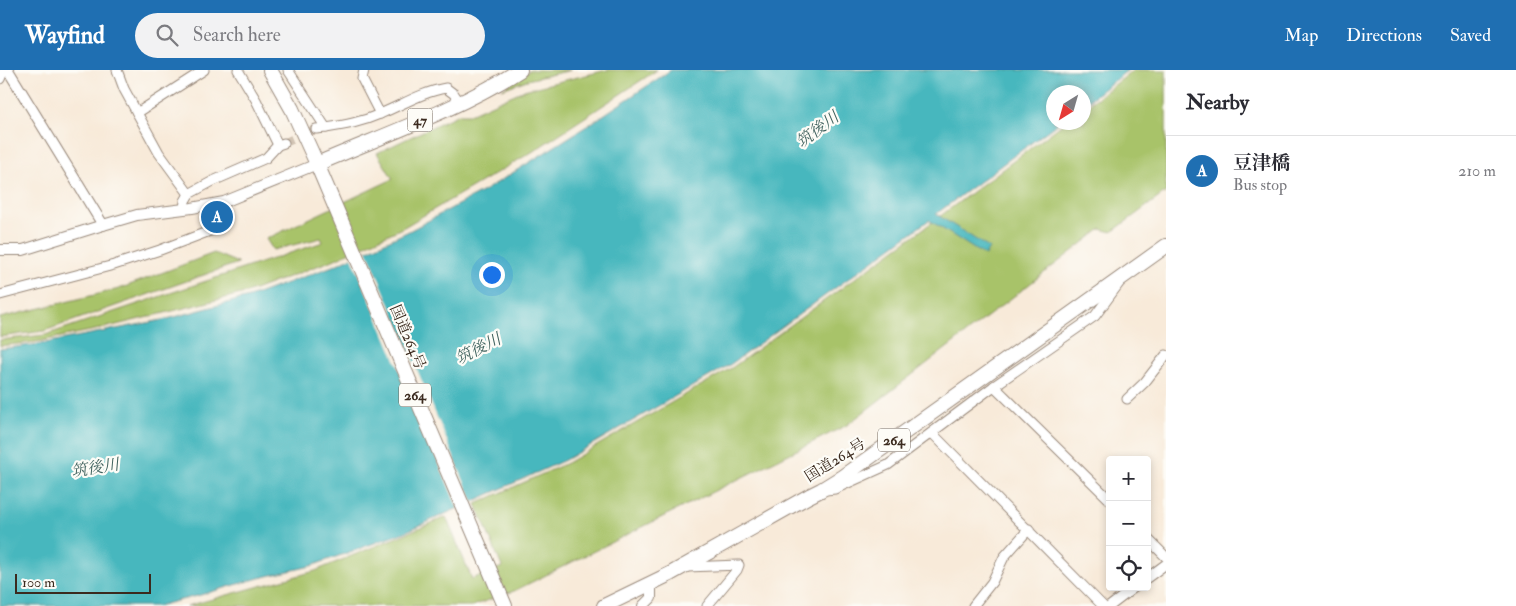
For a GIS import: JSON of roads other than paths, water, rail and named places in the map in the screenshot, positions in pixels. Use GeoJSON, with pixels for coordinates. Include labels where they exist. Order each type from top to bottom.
{"type":"FeatureCollection","features":[{"type":"Feature","properties":{"kind":"main road","name":"47"},"geometry":{"type":"LineString","coordinates":[[317,164],[460,103],[520,70]]}},
{"type":"Feature","properties":{"kind":"main road","name":"264"},"geometry":{"type":"LineString","coordinates":[[271,72],[292,109],[317,164]]}},
{"type":"Feature","properties":{"kind":"main road","name":"国道264号"},"geometry":{"type":"LineString","coordinates":[[317,164],[505,605]]}},
{"type":"Feature","properties":{"kind":"main road","name":"国道264号"},"geometry":{"type":"LineString","coordinates":[[604,606],[682,567],[821,490],[882,449],[1166,246]]}},
{"type":"Feature","properties":{"kind":"street"},"geometry":{"type":"LineString","coordinates":[[0,79],[2,70]]}},
{"type":"Feature","properties":{"kind":"street"},"geometry":{"type":"LineString","coordinates":[[8,70],[103,225]]}},
{"type":"Feature","properties":{"kind":"street"},"geometry":{"type":"LineString","coordinates":[[117,70],[124,89],[159,153],[189,194]]}},
{"type":"Feature","properties":{"kind":"street"},"geometry":{"type":"LineString","coordinates":[[137,113],[204,70]]}},
{"type":"Feature","properties":{"kind":"street"},"geometry":{"type":"LineString","coordinates":[[184,210],[185,201],[189,194],[213,181],[266,158],[281,144],[238,70]]}},
{"type":"Feature","properties":{"kind":"street"},"geometry":{"type":"LineString","coordinates":[[364,70],[362,79],[380,114]]}},
{"type":"Feature","properties":{"kind":"street"},"geometry":{"type":"LineString","coordinates":[[292,72],[326,128]]}},
{"type":"Feature","properties":{"kind":"street"},"geometry":{"type":"LineString","coordinates":[[316,129],[357,123],[432,90],[446,88],[454,94],[460,103]]}},
{"type":"Feature","properties":{"kind":"street"},"geometry":{"type":"LineString","coordinates":[[0,250],[23,250],[137,215],[184,210],[224,202],[317,164]]}},
{"type":"Feature","properties":{"kind":"street"},"geometry":{"type":"LineString","coordinates":[[0,295],[102,268],[160,250],[215,228],[219,222],[224,202]]}},
{"type":"Feature","properties":{"kind":"street"},"geometry":{"type":"LineString","coordinates":[[821,490],[835,489],[888,465],[994,386],[1095,316],[1123,277]]}},
{"type":"Feature","properties":{"kind":"street"},"geometry":{"type":"LineString","coordinates":[[1127,400],[1145,382],[1166,355]]}},
{"type":"Feature","properties":{"kind":"street"},"geometry":{"type":"LineString","coordinates":[[994,386],[1106,496]]}},
{"type":"Feature","properties":{"kind":"street"},"geometry":{"type":"LineString","coordinates":[[932,433],[1103,606]]}},
{"type":"Feature","properties":{"kind":"street"},"geometry":{"type":"LineString","coordinates":[[973,606],[992,582],[1004,557],[1029,530]]}},
{"type":"Feature","properties":{"kind":"street"},"geometry":{"type":"LineString","coordinates":[[1151,542],[1166,557]]}},
{"type":"Feature","properties":{"kind":"street"},"geometry":{"type":"LineString","coordinates":[[1151,575],[1166,564]]}},
{"type":"Feature","properties":{"kind":"street"},"geometry":{"type":"LineString","coordinates":[[682,567],[740,565],[707,606]]}},
{"type":"Feature","properties":{"kind":"street"},"geometry":{"type":"LineString","coordinates":[[643,606],[651,598],[651,583]]}},
{"type":"Feature","properties":{"kind":"street"},"geometry":{"type":"LineString","coordinates":[[1110,606],[1130,591]]}},
{"type":"Feature","properties":{"kind":"water","name":"筑後川"},"geometry":{"type":"Polygon","coordinates":[[[671,70],[1128,70],[1091,99],[1091,85],[1046,85],[1046,130],[1049,130],[936,214],[989,248],[985,256],[929,220],[731,364],[565,460],[405,532],[311,566],[259,578],[197,596],[157,606],[0,606],[0,349],[40,344],[167,319],[249,297],[333,266],[409,231],[487,189],[671,70]]]}},
{"type":"Feature","properties":{"kind":"tunnel"},"geometry":{"type":"LineString","coordinates":[[284,143],[316,129]]}},
{"type":"Feature","properties":{"kind":"place","name":"豆津橋"},"geometry":{"type":"Point","coordinates":[217,217]}}]}
